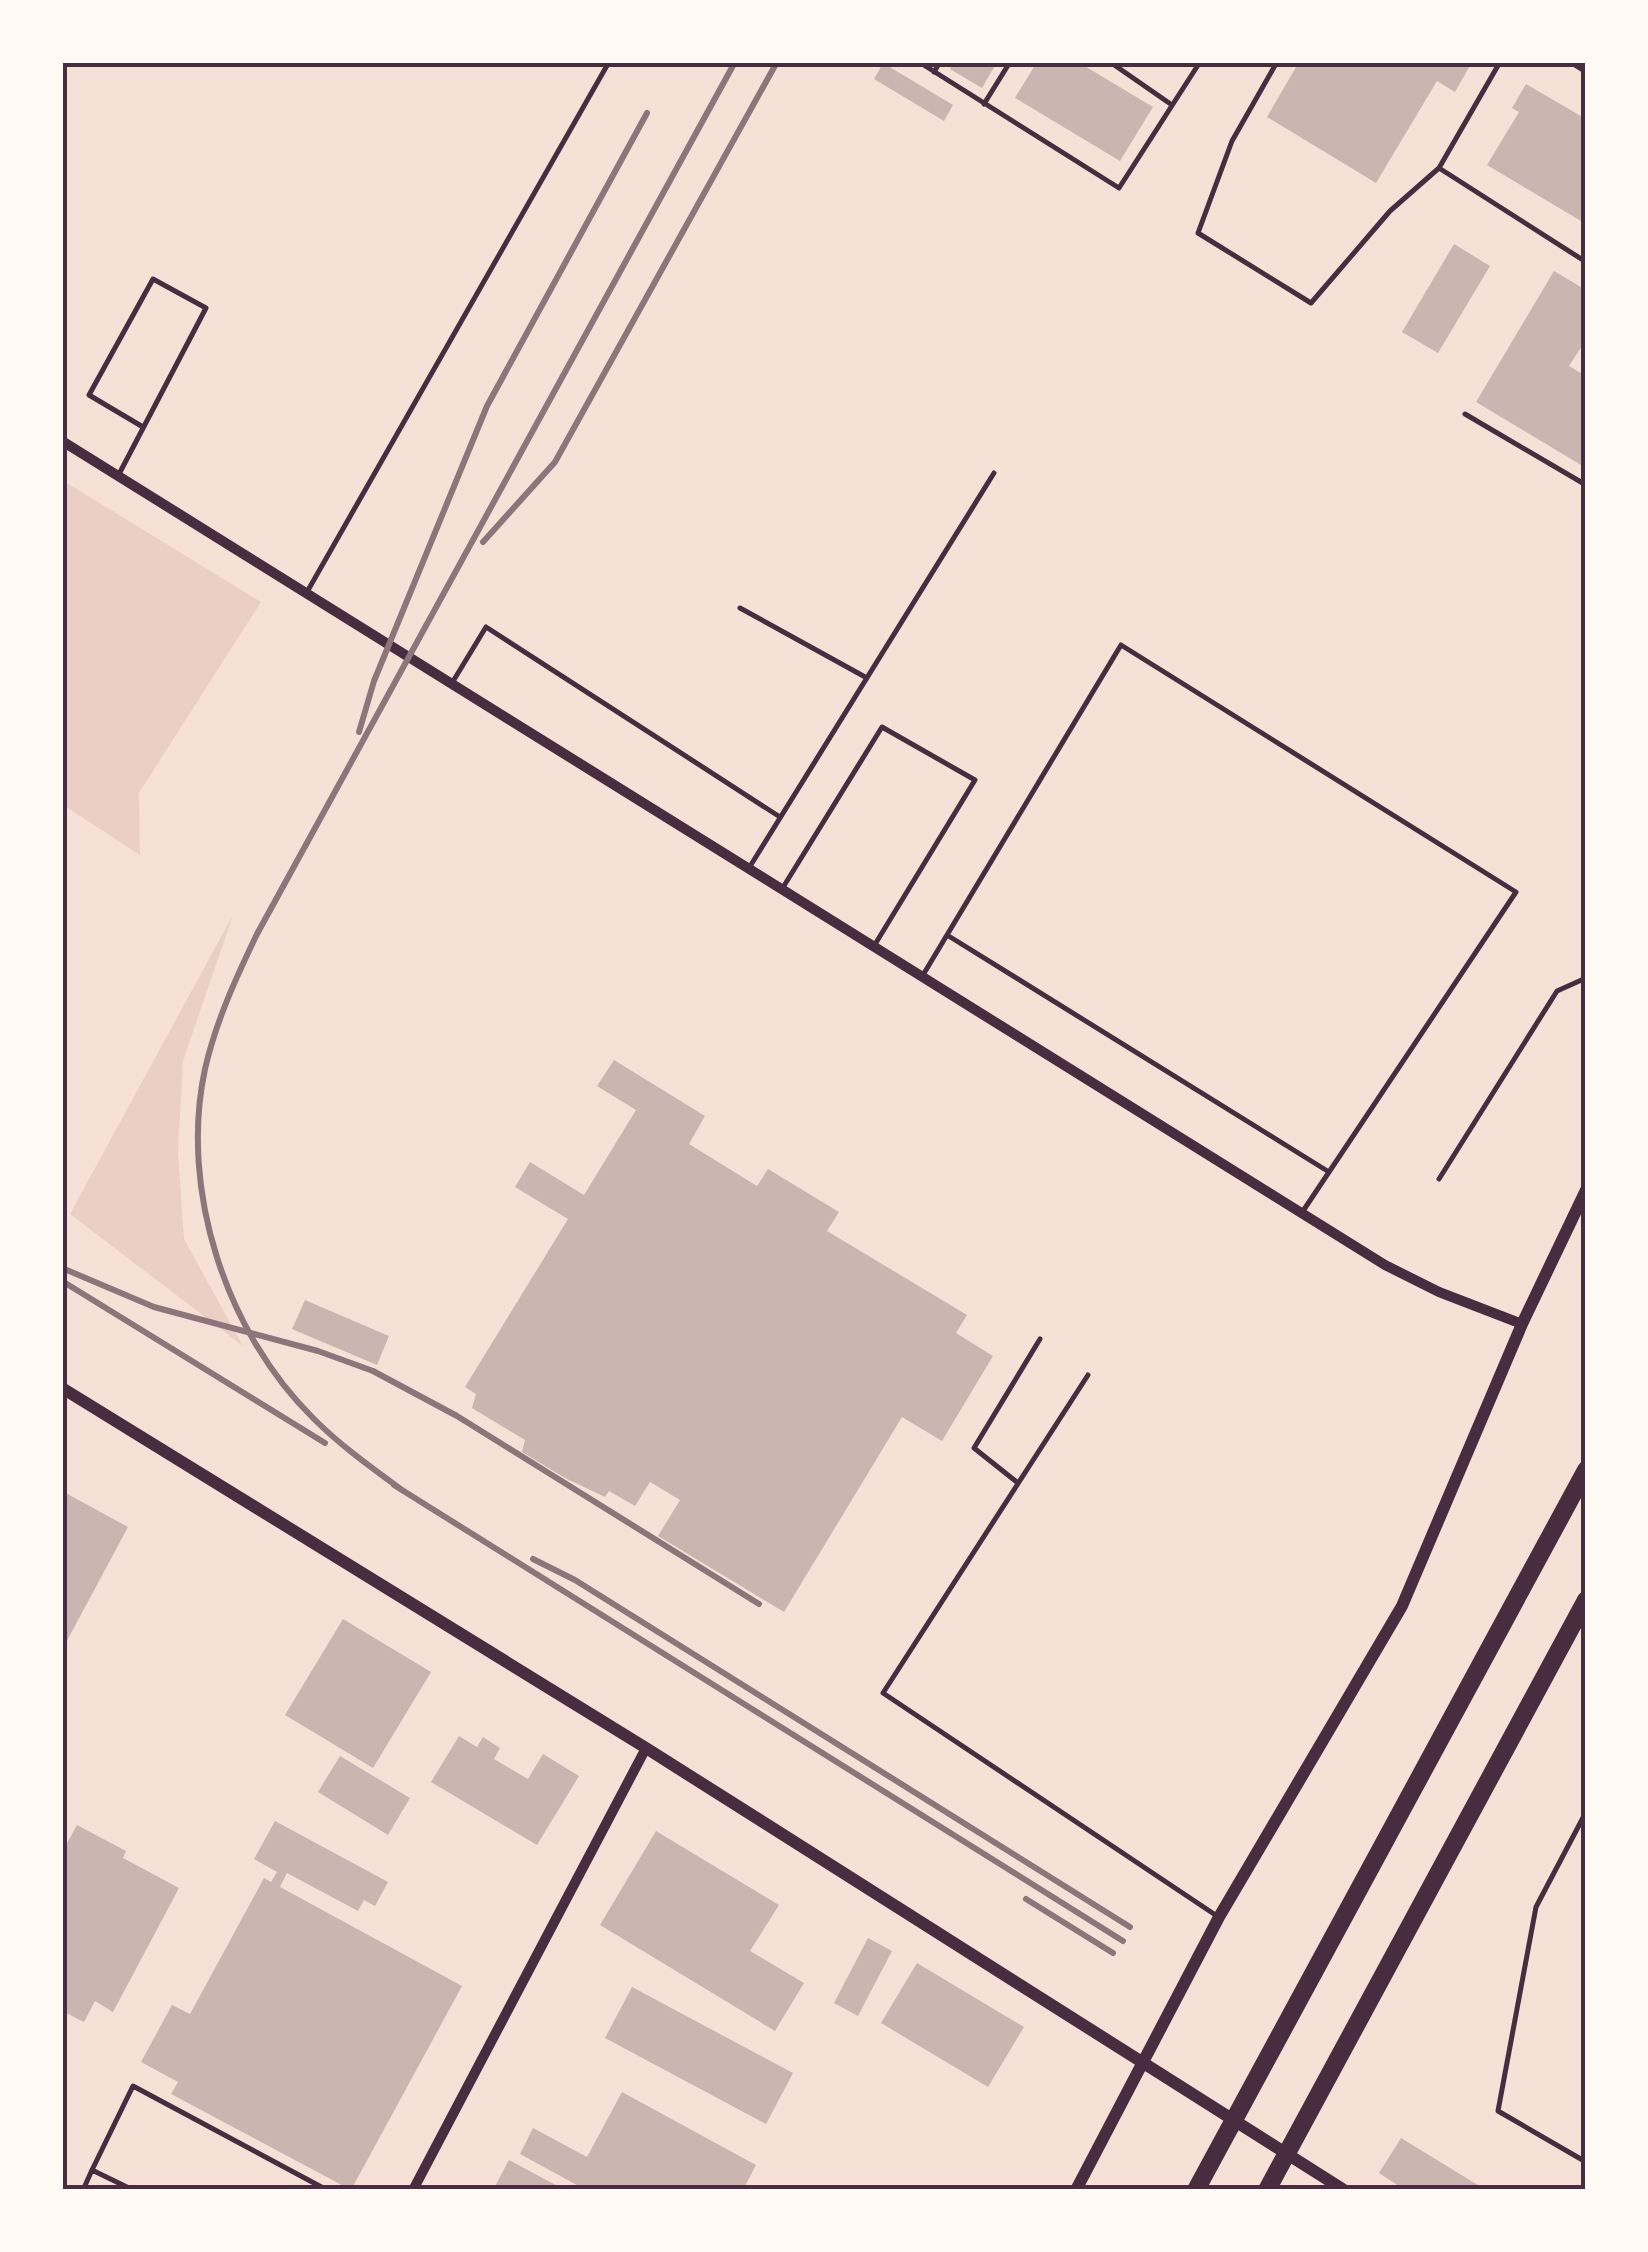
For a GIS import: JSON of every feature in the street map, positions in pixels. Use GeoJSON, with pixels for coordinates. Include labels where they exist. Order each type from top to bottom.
{"type":"FeatureCollection","features":[{"type":"Feature","properties":{"kind":"highway"},"geometry":{"type":"LineString","coordinates":[[1196,2190],[1586,1470]]}},
{"type":"Feature","properties":{"kind":"highway"},"geometry":{"type":"LineString","coordinates":[[1267,2190],[1586,1600]]}},
{"type":"Feature","properties":{"kind":"street"},"geometry":{"type":"LineString","coordinates":[[62,442],[1301,1213],[1438,1292],[1522,1324]]}},
{"type":"Feature","properties":{"kind":"street"},"geometry":{"type":"LineString","coordinates":[[1076,2190],[1219,1917],[1402,1606],[1522,1324],[1586,1190]]}},
{"type":"Feature","properties":{"kind":"street"},"geometry":{"type":"LineString","coordinates":[[62,1388],[646,1748],[1344,2190]]}},
{"type":"Feature","properties":{"kind":"street"},"geometry":{"type":"LineString","coordinates":[[413,2190],[646,1748]]}},
{"type":"Feature","properties":{"kind":"lane"},"geometry":{"type":"LineString","coordinates":[[307,592],[609,62]]}},
{"type":"Feature","properties":{"kind":"lane"},"geometry":{"type":"LineString","coordinates":[[919,62],[1119,188],[1200,62]]}},
{"type":"Feature","properties":{"kind":"lane"},"geometry":{"type":"LineString","coordinates":[[934,72],[940,62]]}},
{"type":"Feature","properties":{"kind":"lane"},"geometry":{"type":"LineString","coordinates":[[984,104],[1010,62]]}},
{"type":"Feature","properties":{"kind":"lane"},"geometry":{"type":"LineString","coordinates":[[1110,62],[1172,105]]}},
{"type":"Feature","properties":{"kind":"lane"},"geometry":{"type":"LineString","coordinates":[[1277,62],[1232,141],[1198,233],[1311,303],[1390,211],[1439,168],[1500,62]]}},
{"type":"Feature","properties":{"kind":"lane"},"geometry":{"type":"LineString","coordinates":[[1570,62],[1586,72]]}},
{"type":"Feature","properties":{"kind":"lane"},"geometry":{"type":"LineString","coordinates":[[1439,168],[1586,262]]}},
{"type":"Feature","properties":{"kind":"lane"},"geometry":{"type":"LineString","coordinates":[[118,476],[206,308],[153,279],[89,395],[143,427]]}},
{"type":"Feature","properties":{"kind":"lane"},"geometry":{"type":"LineString","coordinates":[[1465,414],[1586,485]]}},
{"type":"Feature","properties":{"kind":"lane"},"geometry":{"type":"LineString","coordinates":[[749,868],[994,473]]}},
{"type":"Feature","properties":{"kind":"lane"},"geometry":{"type":"LineString","coordinates":[[740,608],[867,678]]}},
{"type":"Feature","properties":{"kind":"lane"},"geometry":{"type":"LineString","coordinates":[[452,683],[486,626],[780,817]]}},
{"type":"Feature","properties":{"kind":"lane"},"geometry":{"type":"LineString","coordinates":[[922,976],[1121,645],[1516,892],[1301,1213]]}},
{"type":"Feature","properties":{"kind":"lane"},"geometry":{"type":"LineString","coordinates":[[782,889],[882,726],[975,780],[874,946]]}},
{"type":"Feature","properties":{"kind":"lane"},"geometry":{"type":"LineString","coordinates":[[947,936],[1328,1172]]}},
{"type":"Feature","properties":{"kind":"lane"},"geometry":{"type":"LineString","coordinates":[[1438,1179],[1557,991],[1586,978]]}},
{"type":"Feature","properties":{"kind":"lane"},"geometry":{"type":"LineString","coordinates":[[1018,1483],[974,1448],[1040,1339]]}},
{"type":"Feature","properties":{"kind":"lane"},"geometry":{"type":"LineString","coordinates":[[1088,1376],[883,1693],[1219,1917]]}},
{"type":"Feature","properties":{"kind":"lane"},"geometry":{"type":"LineString","coordinates":[[1586,1812],[1536,1907],[1498,2112],[1586,2162]]}},
{"type":"Feature","properties":{"kind":"lane"},"geometry":{"type":"LineString","coordinates":[[82,2190],[132,2086],[327,2190]]}},
{"type":"Feature","properties":{"kind":"lane"},"geometry":{"type":"LineString","coordinates":[[92,2170],[133,2190]]}},
{"type":"Feature","properties":{"kind":"shaded area"},"geometry":{"type":"Polygon","coordinates":[[[62,480],[261,602],[139,793],[140,855],[63,805],[62,480]]]}},
{"type":"Feature","properties":{"kind":"shaded area"},"geometry":{"type":"Polygon","coordinates":[[[233,915],[183,1061],[178,1152],[184,1239],[243,1346],[70,1214],[233,915]]]}},
{"type":"Feature","properties":{"kind":"building"},"geometry":{"type":"Polygon","coordinates":[[[954,62],[997,62],[982,88],[950,69],[954,62]]]}},
{"type":"Feature","properties":{"kind":"building"},"geometry":{"type":"Polygon","coordinates":[[[1037,62],[1078,62],[1153,107],[1120,161],[1015,98],[1037,62]]]}},
{"type":"Feature","properties":{"kind":"building"},"geometry":{"type":"Polygon","coordinates":[[[1299,62],[1472,62],[1455,92],[1437,81],[1376,183],[1267,117],[1299,62]]]}},
{"type":"Feature","properties":{"kind":"building"},"geometry":{"type":"Polygon","coordinates":[[[883,63],[953,105],[944,121],[874,79],[883,63]]]}},
{"type":"Feature","properties":{"kind":"building"},"geometry":{"type":"Polygon","coordinates":[[[1526,84],[1586,119],[1586,224],[1487,165],[1519,112],[1512,108],[1526,84]]]}},
{"type":"Feature","properties":{"kind":"building"},"geometry":{"type":"Polygon","coordinates":[[[1454,244],[1490,266],[1438,353],[1402,332],[1454,244]]]}},
{"type":"Feature","properties":{"kind":"building"},"geometry":{"type":"Polygon","coordinates":[[[1554,271],[1586,290],[1586,340],[1569,366],[1586,376],[1586,468],[1476,402],[1554,271]]]}},
{"type":"Feature","properties":{"kind":"building"},"geometry":{"type":"Polygon","coordinates":[[[614,1060],[705,1116],[689,1144],[757,1186],[768,1169],[839,1212],[827,1231],[967,1315],[956,1333],[993,1356],[942,1441],[902,1417],[784,1612],[658,1536],[680,1500],[650,1482],[635,1506],[609,1491],[605,1497],[565,1478],[522,1452],[525,1440],[472,1408],[476,1394],[465,1387],[568,1219],[515,1187],[530,1162],[584,1195],[636,1110],[597,1086],[614,1060]]]}},
{"type":"Feature","properties":{"kind":"building"},"geometry":{"type":"Polygon","coordinates":[[[305,1300],[389,1336],[377,1365],[292,1329],[305,1300]]]}},
{"type":"Feature","properties":{"kind":"building"},"geometry":{"type":"Polygon","coordinates":[[[62,1491],[128,1527],[62,1650],[62,1491]]]}},
{"type":"Feature","properties":{"kind":"building"},"geometry":{"type":"Polygon","coordinates":[[[343,1619],[431,1672],[373,1768],[285,1715],[343,1619]]]}},
{"type":"Feature","properties":{"kind":"building"},"geometry":{"type":"Polygon","coordinates":[[[459,1736],[477,1747],[483,1737],[500,1748],[494,1759],[528,1779],[543,1754],[579,1776],[537,1845],[431,1782],[459,1736]]]}},
{"type":"Feature","properties":{"kind":"building"},"geometry":{"type":"Polygon","coordinates":[[[340,1756],[410,1798],[388,1835],[318,1792],[340,1756]]]}},
{"type":"Feature","properties":{"kind":"building"},"geometry":{"type":"Polygon","coordinates":[[[275,1821],[388,1882],[375,1906],[364,1900],[358,1911],[287,1873],[280,1887],[462,1986],[351,2190],[171,2094],[178,2082],[141,2062],[172,2005],[190,2014],[264,1878],[271,1882],[277,1872],[254,1859],[275,1821]]]}},
{"type":"Feature","properties":{"kind":"building"},"geometry":{"type":"Polygon","coordinates":[[[77,1825],[126,1851],[123,1858],[179,1888],[113,2012],[95,2001],[84,2022],[62,2011],[62,1852],[77,1825]]]}},
{"type":"Feature","properties":{"kind":"building"},"geometry":{"type":"Polygon","coordinates":[[[656,1831],[779,1905],[750,1951],[804,1983],[775,2031],[600,1925],[656,1831]]]}},
{"type":"Feature","properties":{"kind":"building"},"geometry":{"type":"Polygon","coordinates":[[[868,1938],[892,1951],[858,2016],[834,2003],[868,1938]]]}},
{"type":"Feature","properties":{"kind":"building"},"geometry":{"type":"Polygon","coordinates":[[[917,1963],[1024,2027],[988,2087],[881,2023],[917,1963]]]}},
{"type":"Feature","properties":{"kind":"building"},"geometry":{"type":"Polygon","coordinates":[[[632,1987],[793,2073],[766,2124],[605,2038],[632,1987]]]}},
{"type":"Feature","properties":{"kind":"building"},"geometry":{"type":"Polygon","coordinates":[[[622,2092],[756,2165],[743,2190],[586,2190],[520,2154],[533,2128],[587,2157],[622,2092]]]}},
{"type":"Feature","properties":{"kind":"building"},"geometry":{"type":"Polygon","coordinates":[[[1401,2138],[1486,2190],[1405,2190],[1379,2173],[1401,2138]]]}},
{"type":"Feature","properties":{"kind":"building"},"geometry":{"type":"Polygon","coordinates":[[[509,2160],[565,2190],[493,2190],[509,2160]]]}},
{"type":"Feature","properties":{"kind":"railway"},"geometry":{"type":"LineString","coordinates":[[402,1490],[314,1419],[256,1345],[234,1302],[205,1210],[199,1162],[199,1115],[205,1069],[234,983],[257,934],[735,62]]}},
{"type":"Feature","properties":{"kind":"railway"},"geometry":{"type":"LineString","coordinates":[[483,542],[555,462],[777,62]]}},
{"type":"Feature","properties":{"kind":"railway"},"geometry":{"type":"LineString","coordinates":[[359,732],[374,681],[487,406],[647,113]]}},
{"type":"Feature","properties":{"kind":"railway"},"geometry":{"type":"LineString","coordinates":[[62,1268],[154,1307],[318,1351],[373,1371],[457,1416],[759,1604]]}},
{"type":"Feature","properties":{"kind":"railway"},"geometry":{"type":"LineString","coordinates":[[62,1281],[325,1443]]}},
{"type":"Feature","properties":{"kind":"railway"},"geometry":{"type":"LineString","coordinates":[[394,1485],[1123,1941]]}},
{"type":"Feature","properties":{"kind":"railway"},"geometry":{"type":"LineString","coordinates":[[533,1559],[575,1580],[1130,1927]]}},
{"type":"Feature","properties":{"kind":"railway"},"geometry":{"type":"LineString","coordinates":[[1026,1899],[1113,1953]]}}]}
